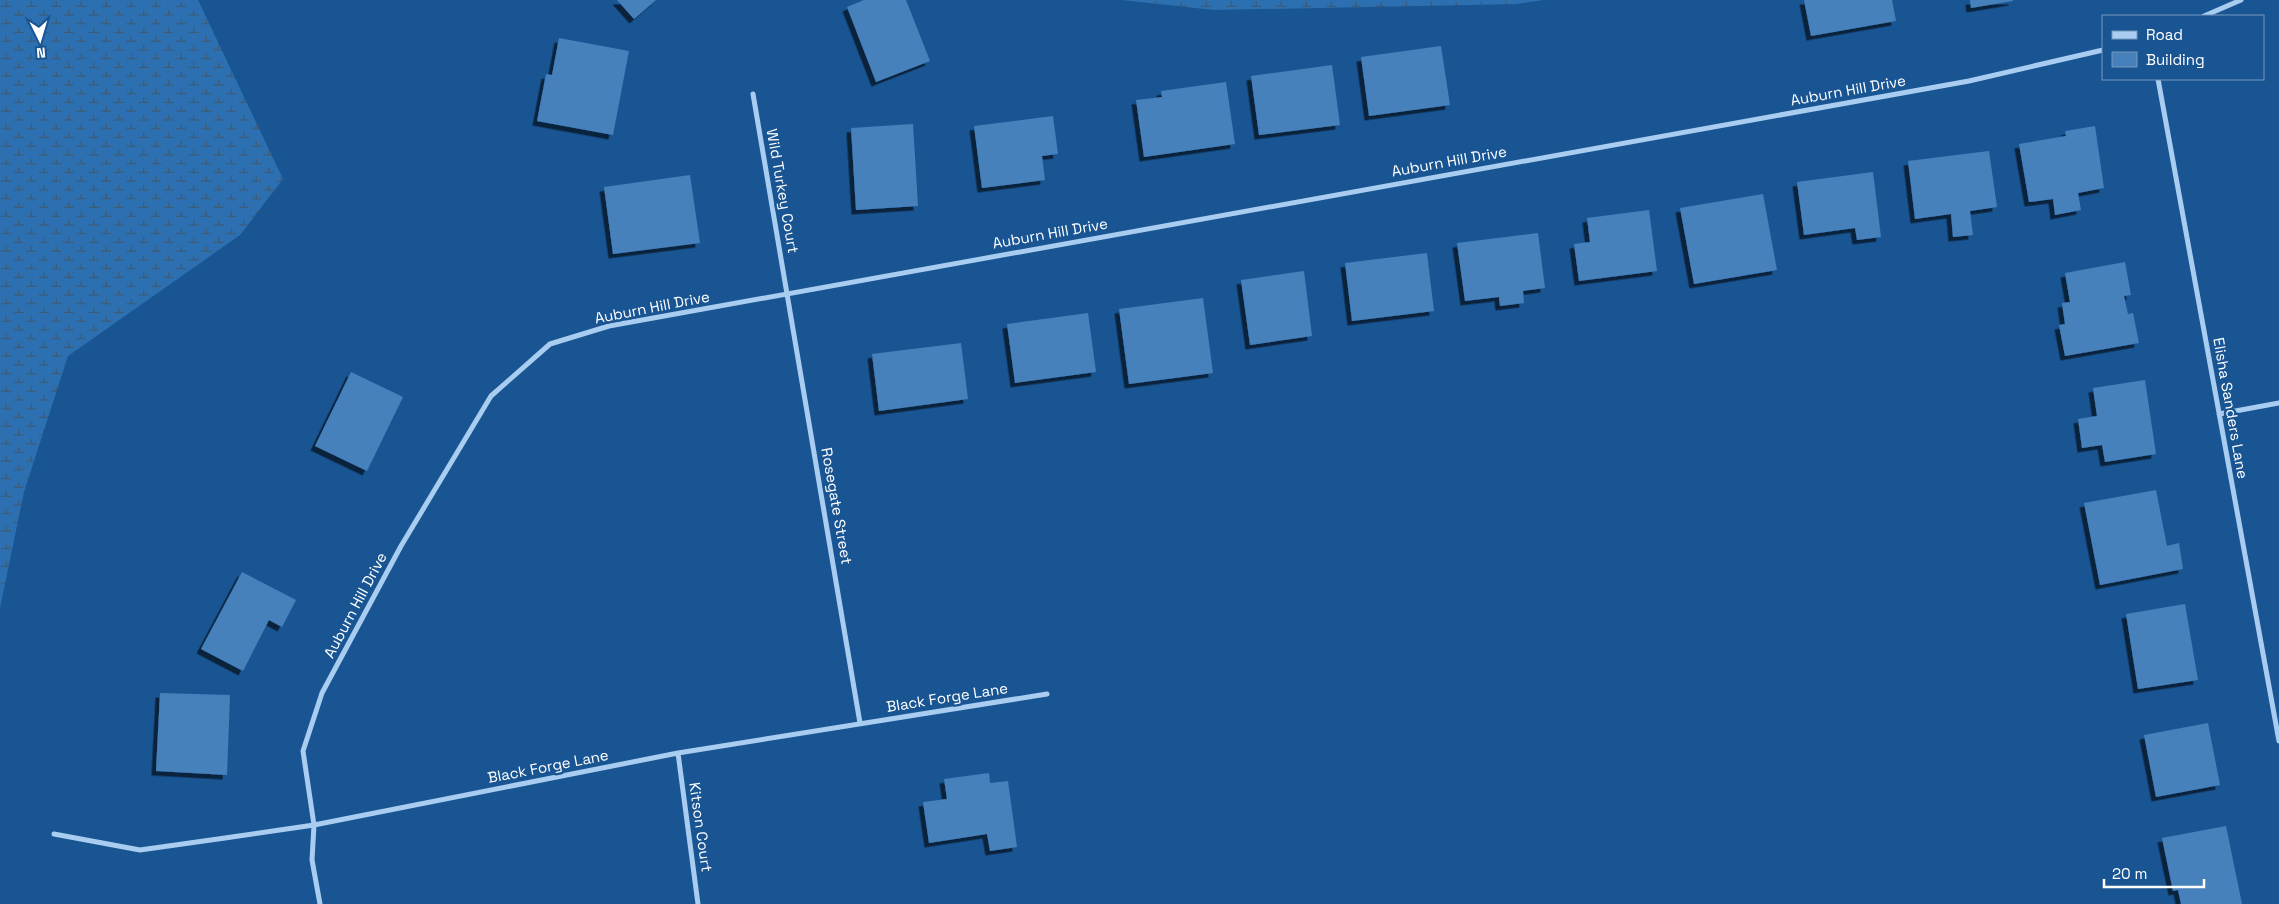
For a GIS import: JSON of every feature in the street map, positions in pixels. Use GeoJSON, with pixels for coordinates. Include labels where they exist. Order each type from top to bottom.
{"type":"FeatureCollection","features":[{"type":"Feature","properties":{"kind":"street"},"geometry":{"type":"LineString","coordinates":[[2206,15],[2241,0]]}},
{"type":"Feature","properties":{"kind":"street","name":"Auburn Hill Drive"},"geometry":{"type":"LineString","coordinates":[[320,904],[312,860],[314,825],[303,751],[322,693],[401,546],[491,396],[550,344],[608,326],[1969,81],[2102,50]]}},
{"type":"Feature","properties":{"kind":"street","name":"Elisha Sanders Lane"},"geometry":{"type":"LineString","coordinates":[[2158,80],[2279,741]]}},
{"type":"Feature","properties":{"kind":"street","name":"Wild Turkey Court"},"geometry":{"type":"LineString","coordinates":[[753,94],[788,293]]}},
{"type":"Feature","properties":{"kind":"street","name":"Rosegate Street"},"geometry":{"type":"LineString","coordinates":[[788,293],[860,723]]}},
{"type":"Feature","properties":{"kind":"street"},"geometry":{"type":"LineString","coordinates":[[2219,414],[2279,403]]}},
{"type":"Feature","properties":{"kind":"street","name":"Black Forge Lane"},"geometry":{"type":"LineString","coordinates":[[54,834],[140,850],[314,825],[678,753],[1047,694]]}},
{"type":"Feature","properties":{"kind":"street","name":"Kitson Court"},"geometry":{"type":"LineString","coordinates":[[678,753],[698,904]]}},
{"type":"Feature","properties":{"kind":"green space"},"geometry":{"type":"Polygon","coordinates":[[[0,0],[198,0],[283,179],[240,235],[68,356],[24,492],[0,608],[0,0]]]}},
{"type":"Feature","properties":{"kind":"green space"},"geometry":{"type":"Polygon","coordinates":[[[1122,0],[1543,0],[1517,4],[1214,10],[1122,0]]]}},
{"type":"Feature","properties":{"kind":"building"},"geometry":{"type":"Polygon","coordinates":[[[617,0],[656,0],[634,19],[617,0]]]}},
{"type":"Feature","properties":{"kind":"building"},"geometry":{"type":"Polygon","coordinates":[[[864,0],[906,0],[930,61],[876,82],[847,7],[864,0]]]}},
{"type":"Feature","properties":{"kind":"building"},"geometry":{"type":"Polygon","coordinates":[[[1804,0],[1892,0],[1896,21],[1811,36],[1804,0]]]}},
{"type":"Feature","properties":{"kind":"building"},"geometry":{"type":"Polygon","coordinates":[[[1970,0],[2013,0],[2013,1],[1971,8],[1970,0]]]}},
{"type":"Feature","properties":{"kind":"building"},"geometry":{"type":"Polygon","coordinates":[[[559,38],[629,51],[613,135],[537,121],[546,74],[552,75],[559,38]]]}},
{"type":"Feature","properties":{"kind":"building"},"geometry":{"type":"Polygon","coordinates":[[[1441,46],[1450,105],[1369,116],[1361,57],[1441,46]]]}},
{"type":"Feature","properties":{"kind":"building"},"geometry":{"type":"Polygon","coordinates":[[[1332,65],[1340,125],[1259,135],[1251,76],[1332,65]]]}},
{"type":"Feature","properties":{"kind":"building"},"geometry":{"type":"Polygon","coordinates":[[[1226,82],[1235,144],[1144,157],[1136,100],[1162,97],[1161,91],[1226,82]]]}},
{"type":"Feature","properties":{"kind":"building"},"geometry":{"type":"Polygon","coordinates":[[[1053,116],[1058,154],[1042,156],[1045,180],[982,188],[974,126],[1053,116]]]}},
{"type":"Feature","properties":{"kind":"building"},"geometry":{"type":"Polygon","coordinates":[[[913,124],[918,206],[856,210],[851,128],[913,124]]]}},
{"type":"Feature","properties":{"kind":"building"},"geometry":{"type":"Polygon","coordinates":[[[2095,126],[2104,188],[2078,193],[2081,210],[2055,215],[2053,199],[2029,202],[2019,144],[2066,136],[2065,131],[2095,126]]]}},
{"type":"Feature","properties":{"kind":"building"},"geometry":{"type":"Polygon","coordinates":[[[1989,151],[1997,207],[1970,211],[1973,235],[1953,237],[1951,214],[1915,219],[1908,161],[1989,151]]]}},
{"type":"Feature","properties":{"kind":"building"},"geometry":{"type":"Polygon","coordinates":[[[1873,172],[1881,237],[1857,240],[1855,228],[1804,235],[1797,182],[1873,172]]]}},
{"type":"Feature","properties":{"kind":"building"},"geometry":{"type":"Polygon","coordinates":[[[690,175],[700,243],[613,254],[604,187],[690,175]]]}},
{"type":"Feature","properties":{"kind":"building"},"geometry":{"type":"Polygon","coordinates":[[[1763,194],[1777,270],[1694,284],[1680,208],[1763,194]]]}},
{"type":"Feature","properties":{"kind":"building"},"geometry":{"type":"Polygon","coordinates":[[[1649,210],[1657,271],[1579,281],[1574,244],[1590,242],[1587,218],[1649,210]]]}},
{"type":"Feature","properties":{"kind":"building"},"geometry":{"type":"Polygon","coordinates":[[[1538,233],[1545,288],[1523,291],[1524,303],[1500,306],[1499,297],[1465,301],[1457,243],[1538,233]]]}},
{"type":"Feature","properties":{"kind":"building"},"geometry":{"type":"Polygon","coordinates":[[[1427,253],[1434,311],[1352,321],[1345,263],[1427,253]]]}},
{"type":"Feature","properties":{"kind":"building"},"geometry":{"type":"Polygon","coordinates":[[[2125,262],[2131,295],[2124,296],[2128,314],[2133,313],[2139,343],[2065,356],[2059,325],[2065,324],[2062,303],[2070,302],[2065,273],[2125,262]]]}},
{"type":"Feature","properties":{"kind":"building"},"geometry":{"type":"Polygon","coordinates":[[[1304,271],[1312,336],[1250,345],[1241,280],[1304,271]]]}},
{"type":"Feature","properties":{"kind":"building"},"geometry":{"type":"Polygon","coordinates":[[[1203,298],[1213,373],[1129,384],[1119,309],[1203,298]]]}},
{"type":"Feature","properties":{"kind":"building"},"geometry":{"type":"Polygon","coordinates":[[[1088,313],[1096,372],[1015,383],[1007,324],[1088,313]]]}},
{"type":"Feature","properties":{"kind":"building"},"geometry":{"type":"Polygon","coordinates":[[[961,343],[968,399],[879,411],[872,354],[961,343]]]}},
{"type":"Feature","properties":{"kind":"building"},"geometry":{"type":"Polygon","coordinates":[[[351,372],[403,397],[367,471],[315,446],[351,372]]]}},
{"type":"Feature","properties":{"kind":"building"},"geometry":{"type":"Polygon","coordinates":[[[2145,380],[2156,454],[2105,462],[2102,445],[2082,448],[2078,419],[2097,416],[2093,388],[2145,380]]]}},
{"type":"Feature","properties":{"kind":"building"},"geometry":{"type":"Polygon","coordinates":[[[2156,490],[2167,546],[2179,543],[2183,569],[2100,585],[2084,503],[2156,490]]]}},
{"type":"Feature","properties":{"kind":"building"},"geometry":{"type":"Polygon","coordinates":[[[242,572],[296,600],[282,627],[269,620],[243,671],[201,649],[242,572]]]}},
{"type":"Feature","properties":{"kind":"building"},"geometry":{"type":"Polygon","coordinates":[[[2185,604],[2198,680],[2138,689],[2126,614],[2185,604]]]}},
{"type":"Feature","properties":{"kind":"building"},"geometry":{"type":"Polygon","coordinates":[[[160,693],[230,695],[227,775],[156,771],[160,693]]]}},
{"type":"Feature","properties":{"kind":"building"},"geometry":{"type":"Polygon","coordinates":[[[2208,723],[2220,785],[2156,797],[2144,735],[2208,723]]]}},
{"type":"Feature","properties":{"kind":"building"},"geometry":{"type":"Polygon","coordinates":[[[989,773],[990,783],[1008,781],[1017,847],[990,851],[987,834],[929,843],[923,802],[947,799],[944,779],[989,773]]]}},
{"type":"Feature","properties":{"kind":"building"},"geometry":{"type":"Polygon","coordinates":[[[2226,826],[2242,904],[2181,904],[2178,890],[2173,891],[2162,838],[2226,826]]]}}]}
